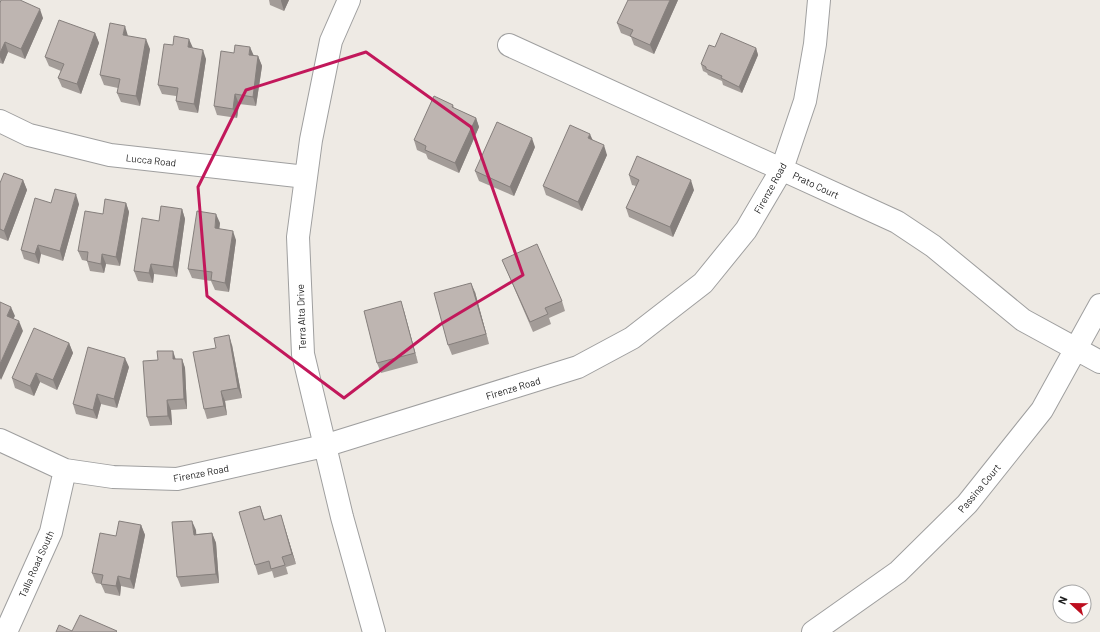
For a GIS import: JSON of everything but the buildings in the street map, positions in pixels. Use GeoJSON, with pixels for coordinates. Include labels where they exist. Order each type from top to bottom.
{"type":"FeatureCollection","features":[{"type":"Feature","properties":{"kind":"street","name":"Terra Alta Drive"},"geometry":{"type":"LineString","coordinates":[[349,0],[331,41],[311,140],[298,237],[303,354],[324,446],[374,632]]}},
{"type":"Feature","properties":{"kind":"street","name":"Firenze Road"},"geometry":{"type":"LineString","coordinates":[[0,440],[65,470],[113,477],[177,479],[324,446],[578,367],[632,338],[703,283],[746,230],[782,169],[804,101],[815,44],[819,0]]}},
{"type":"Feature","properties":{"kind":"street","name":"Prato Court"},"geometry":{"type":"LineString","coordinates":[[509,45],[897,222],[933,246],[1023,320],[1100,362]]}},
{"type":"Feature","properties":{"kind":"street","name":"Lucca Road"},"geometry":{"type":"LineString","coordinates":[[0,121],[29,135],[110,155],[306,177]]}},
{"type":"Feature","properties":{"kind":"street","name":"Passina Court"},"geometry":{"type":"LineString","coordinates":[[812,632],[898,572],[967,504],[1042,410],[1100,305]]}},
{"type":"Feature","properties":{"kind":"street","name":"Talla Road South"},"geometry":{"type":"LineString","coordinates":[[6,632],[52,532],[65,470]]}},
{"type":"Feature","properties":{"kind":"highlighted area"},"geometry":{"type":"Polygon","coordinates":[[[366,52],[471,127],[523,275],[441,324],[344,398],[207,296],[198,187],[246,90],[366,52]]]}}]}
